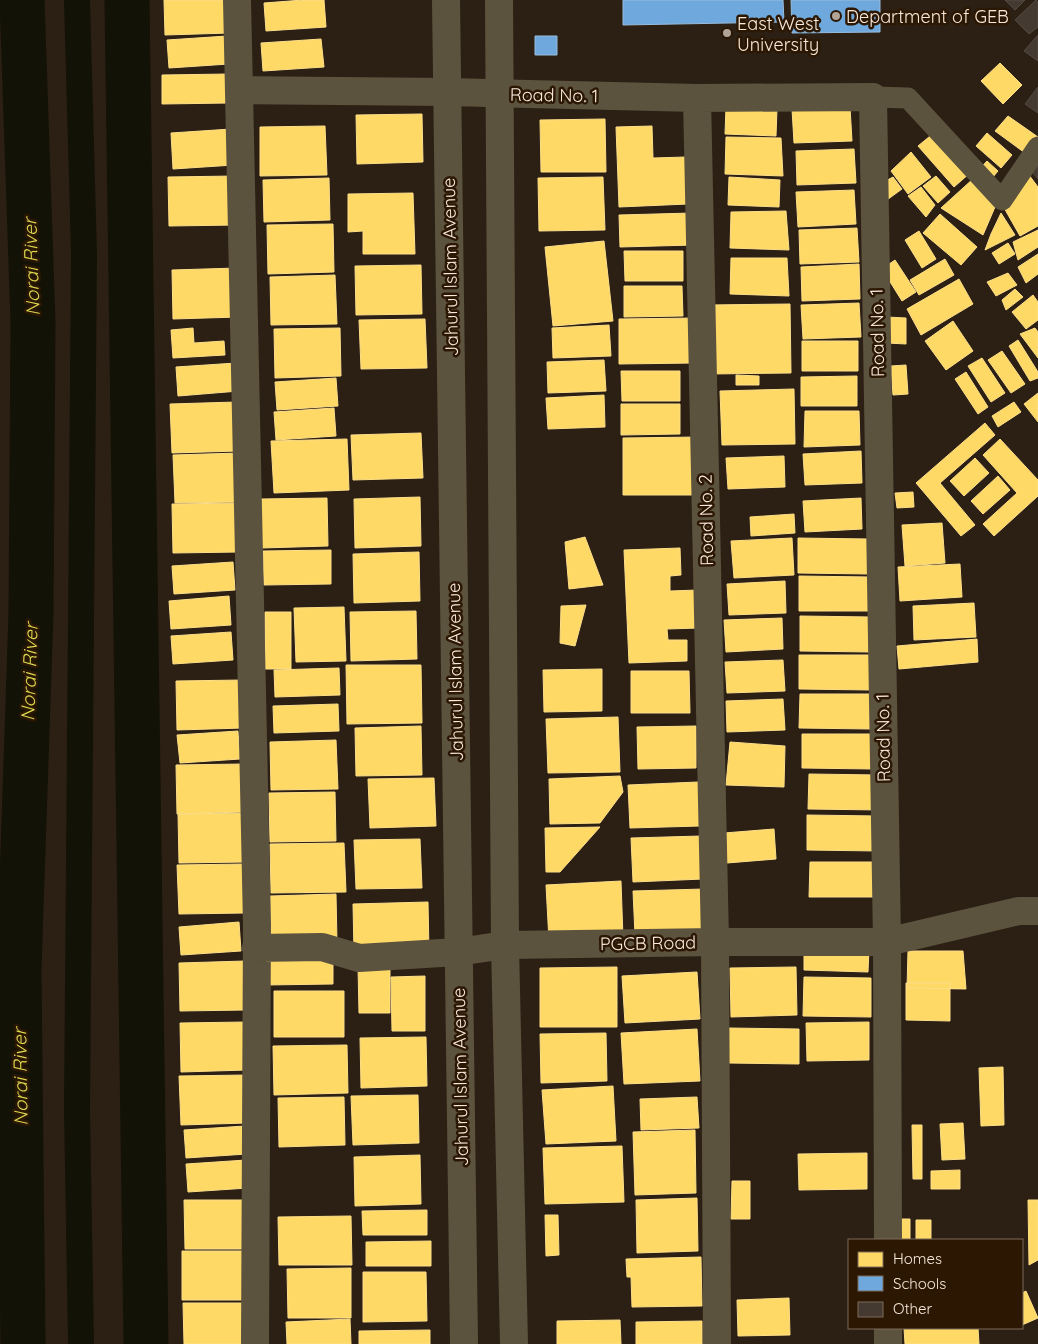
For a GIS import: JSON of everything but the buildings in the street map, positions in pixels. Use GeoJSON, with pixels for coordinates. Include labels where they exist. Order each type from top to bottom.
{"type":"FeatureCollection","features":[{"type":"Feature","properties":{"kind":"street"},"geometry":{"type":"LineString","coordinates":[[237,0],[256,948],[255,1344]]}},
{"type":"Feature","properties":{"kind":"street","name":"Jahurul Islam Avenue"},"geometry":{"type":"LineString","coordinates":[[446,0],[464,1344]]}},
{"type":"Feature","properties":{"kind":"street"},"geometry":{"type":"LineString","coordinates":[[499,0],[505,945],[514,1344]]}},
{"type":"Feature","properties":{"kind":"street","name":"Road No. 1"},"geometry":{"type":"LineString","coordinates":[[240,90],[448,92],[697,98],[873,97],[887,942],[888,1239]]}},
{"type":"Feature","properties":{"kind":"street"},"geometry":{"type":"LineString","coordinates":[[873,97],[908,98],[1002,200],[1038,147]]}},
{"type":"Feature","properties":{"kind":"street","name":"Road No. 2"},"geometry":{"type":"LineString","coordinates":[[697,98],[715,942],[717,1344]]}},
{"type":"Feature","properties":{"kind":"street","name":"PGCB Road"},"geometry":{"type":"LineString","coordinates":[[256,948],[322,947],[359,958],[458,952],[505,945],[887,942],[1019,912],[1038,911]]}},
{"type":"Feature","properties":{"kind":"street"},"geometry":{"type":"LineString","coordinates":[[888,1329],[888,1344]]}},
{"type":"Feature","properties":{"kind":"waterway","name":"Norai River"},"geometry":{"type":"LineString","coordinates":[[22,0],[33,322],[31,613],[19,969],[23,1344]]}},
{"type":"Feature","properties":{"kind":"waterway","name":"Norai River"},"geometry":{"type":"LineString","coordinates":[[77,0],[84,254],[77,1109],[81,1344]]}},
{"type":"Feature","properties":{"kind":"waterway","name":"Norai River"},"geometry":{"type":"LineString","coordinates":[[127,0],[146,1344]]}},
{"type":"Feature","properties":{"kind":"place","name":"Department of GEB"},"geometry":{"type":"Point","coordinates":[836,16]}},
{"type":"Feature","properties":{"kind":"place","name":"East West University"},"geometry":{"type":"Point","coordinates":[727,33]}}]}
